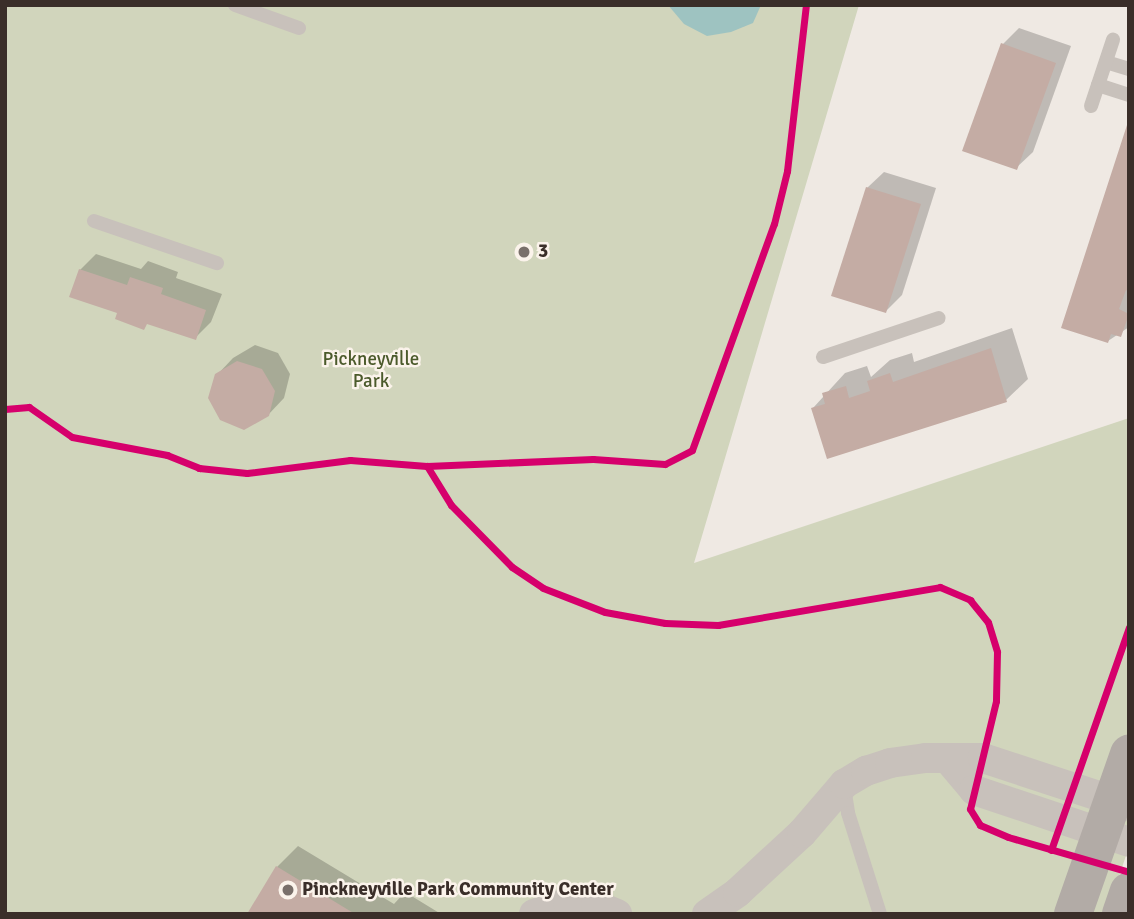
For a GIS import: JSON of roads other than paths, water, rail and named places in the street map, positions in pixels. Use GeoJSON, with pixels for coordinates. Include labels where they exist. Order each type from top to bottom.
{"type":"FeatureCollection","features":[{"type":"Feature","properties":{"kind":"highway"},"geometry":{"type":"LineString","coordinates":[[1073,914],[1118,821],[1129,754]]}},
{"type":"Feature","properties":{"kind":"highway"},"geometry":{"type":"LineString","coordinates":[[1121,914],[1129,891]]}},
{"type":"Feature","properties":{"kind":"street"},"geometry":{"type":"LineString","coordinates":[[707,914],[738,892],[802,833],[844,784],[866,771],[890,764],[926,758],[949,760],[974,790],[1118,821]]}},
{"type":"Feature","properties":{"kind":"street"},"geometry":{"type":"LineString","coordinates":[[534,914],[568,902],[596,905],[617,914]]}},
{"type":"Feature","properties":{"kind":"lane"},"geometry":{"type":"LineString","coordinates":[[235,5],[299,28]]}},
{"type":"Feature","properties":{"kind":"lane"},"geometry":{"type":"LineString","coordinates":[[1091,106],[1113,40]]}},
{"type":"Feature","properties":{"kind":"lane"},"geometry":{"type":"LineString","coordinates":[[1105,62],[1129,69]]}},
{"type":"Feature","properties":{"kind":"lane"},"geometry":{"type":"LineString","coordinates":[[1098,85],[1129,95]]}},
{"type":"Feature","properties":{"kind":"lane"},"geometry":{"type":"LineString","coordinates":[[94,221],[217,263]]}},
{"type":"Feature","properties":{"kind":"lane"},"geometry":{"type":"LineString","coordinates":[[823,357],[939,318]]}},
{"type":"Feature","properties":{"kind":"lane"},"geometry":{"type":"LineString","coordinates":[[844,784],[848,813],[880,914]]}},
{"type":"Feature","properties":{"kind":"water"},"geometry":{"type":"Polygon","coordinates":[[[668,5],[761,5],[753,23],[731,32],[707,36],[684,24],[668,5]]]}},
{"type":"Feature","properties":{"kind":"place","name":"3"},"geometry":{"type":"Point","coordinates":[524,252]}},
{"type":"Feature","properties":{"kind":"place","name":"Pinckneyville Park Community Center"},"geometry":{"type":"Point","coordinates":[288,890]}},
{"type":"Feature","properties":{"kind":"park label","name":"Pickneyville Park"},"geometry":{"type":"Point","coordinates":[371,371]}}]}
